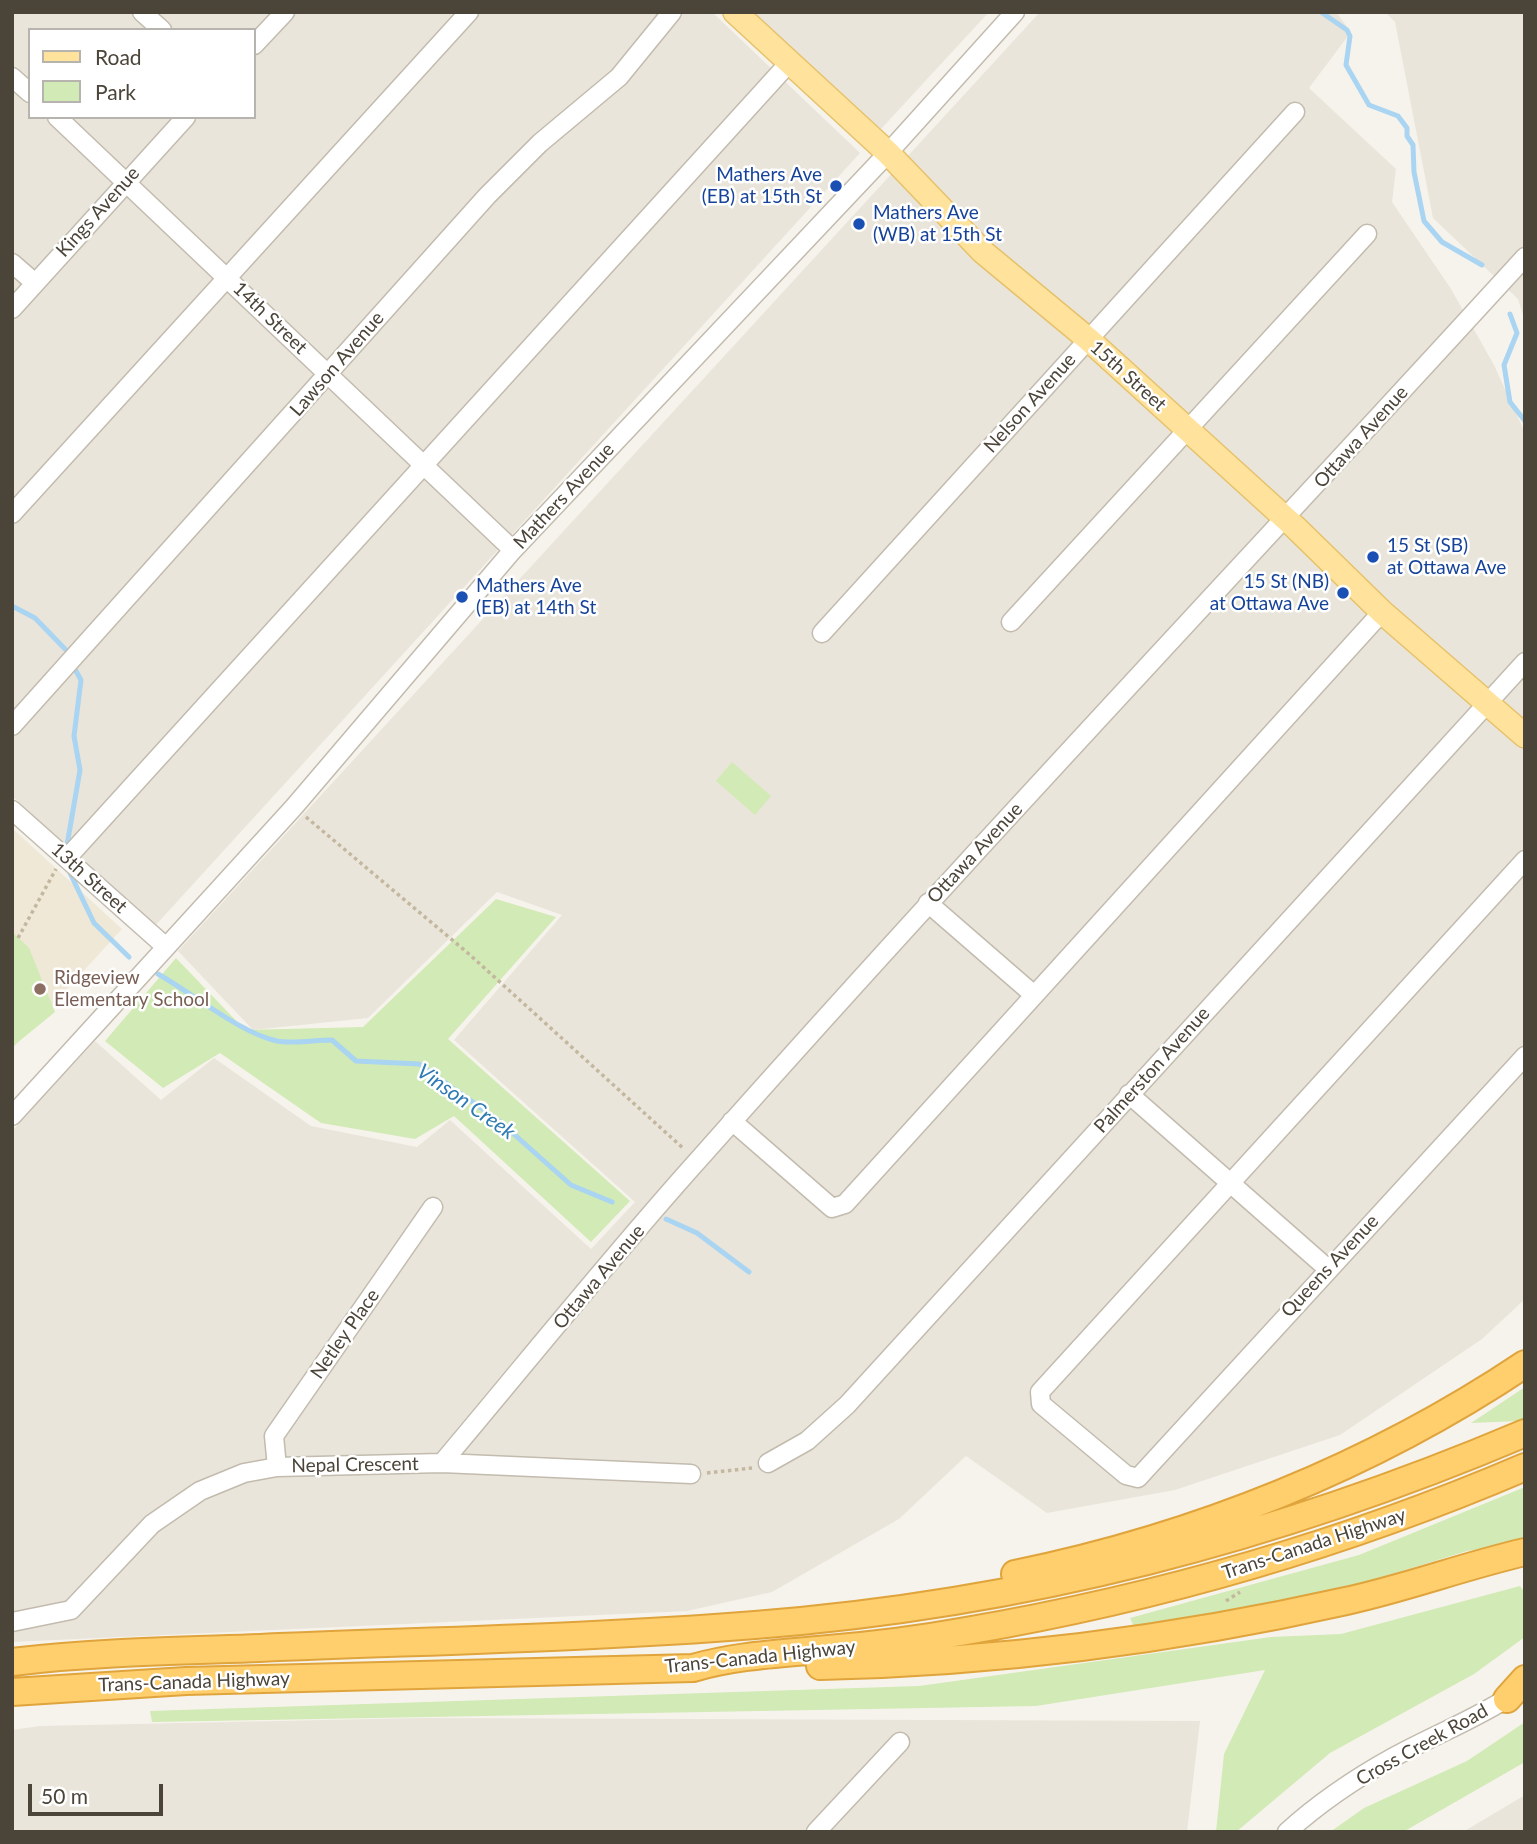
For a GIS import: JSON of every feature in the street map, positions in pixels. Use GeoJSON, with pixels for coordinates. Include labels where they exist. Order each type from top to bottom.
{"type":"FeatureCollection","features":[{"type":"Feature","properties":{"kind":"highway"},"geometry":{"type":"LineString","coordinates":[[614,1634],[958,1586],[1019,1574],[1154,1538],[1285,1493],[1344,1466],[1460,1405],[1525,1364]]}},
{"type":"Feature","properties":{"kind":"highway","name":"Trans-Canada Highway"},"geometry":{"type":"LineString","coordinates":[[12,1662],[171,1651],[614,1634],[753,1625],[970,1600],[1081,1578],[1222,1544],[1416,1478],[1525,1433]]}},
{"type":"Feature","properties":{"kind":"highway","name":"Trans-Canada Highway"},"geometry":{"type":"LineString","coordinates":[[12,1692],[186,1681],[693,1668],[728,1657],[834,1649],[961,1632],[1167,1590],[1362,1531],[1525,1467]]}},
{"type":"Feature","properties":{"kind":"highway"},"geometry":{"type":"LineString","coordinates":[[693,1668],[896,1664],[1037,1653],[1233,1624],[1417,1583],[1525,1552]]}},
{"type":"Feature","properties":{"kind":"highway"},"geometry":{"type":"LineString","coordinates":[[1417,1583],[1525,1566]]}},
{"type":"Feature","properties":{"kind":"highway"},"geometry":{"type":"LineString","coordinates":[[1516,1693],[1525,1679]]}},
{"type":"Feature","properties":{"kind":"main road","name":"15th Street"},"geometry":{"type":"LineString","coordinates":[[735,12],[788,64],[888,153],[983,252],[1088,339],[1286,519],[1382,612],[1525,736]]}},
{"type":"Feature","properties":{"kind":"street"},"geometry":{"type":"LineString","coordinates":[[142,12],[160,28]]}},
{"type":"Feature","properties":{"kind":"street"},"geometry":{"type":"LineString","coordinates":[[256,43],[285,12]]}},
{"type":"Feature","properties":{"kind":"street"},"geometry":{"type":"LineString","coordinates":[[12,514],[469,12]]}},
{"type":"Feature","properties":{"kind":"street","name":"Lawson Avenue"},"geometry":{"type":"LineString","coordinates":[[12,726],[487,196],[540,143],[619,77],[672,12]]}},
{"type":"Feature","properties":{"kind":"street","name":"Mathers Avenue"},"geometry":{"type":"LineString","coordinates":[[12,1116],[294,807],[513,550],[888,153],[1015,12]]}},
{"type":"Feature","properties":{"kind":"street"},"geometry":{"type":"LineString","coordinates":[[66,858],[788,64]]}},
{"type":"Feature","properties":{"kind":"street"},"geometry":{"type":"LineString","coordinates":[[12,77],[28,91]]}},
{"type":"Feature","properties":{"kind":"street","name":"Nelson Avenue"},"geometry":{"type":"LineString","coordinates":[[822,633],[1295,113]]}},
{"type":"Feature","properties":{"kind":"street","name":"14th Street"},"geometry":{"type":"LineString","coordinates":[[59,119],[513,550]]}},
{"type":"Feature","properties":{"kind":"street","name":"Kings Avenue"},"geometry":{"type":"LineString","coordinates":[[12,309],[184,119]]}},
{"type":"Feature","properties":{"kind":"street"},"geometry":{"type":"LineString","coordinates":[[1011,622],[1367,234]]}},
{"type":"Feature","properties":{"kind":"street","name":"Ottawa Avenue"},"geometry":{"type":"LineString","coordinates":[[442,1462],[732,1121],[928,903],[1286,519],[1525,257]]}},
{"type":"Feature","properties":{"kind":"street"},"geometry":{"type":"LineString","coordinates":[[12,263],[35,283]]}},
{"type":"Feature","properties":{"kind":"street"},"geometry":{"type":"LineString","coordinates":[[732,1121],[832,1208],[845,1204],[1382,612]]}},
{"type":"Feature","properties":{"kind":"street","name":"Palmerston Avenue"},"geometry":{"type":"LineString","coordinates":[[768,1464],[807,1441],[847,1405],[1525,662]]}},
{"type":"Feature","properties":{"kind":"street","name":"13th Street"},"geometry":{"type":"LineString","coordinates":[[12,810],[166,947]]}},
{"type":"Feature","properties":{"kind":"street"},"geometry":{"type":"LineString","coordinates":[[1229,1182],[1525,860]]}},
{"type":"Feature","properties":{"kind":"street"},"geometry":{"type":"LineString","coordinates":[[928,903],[1034,995]]}},
{"type":"Feature","properties":{"kind":"street","name":"Queens Avenue"},"geometry":{"type":"LineString","coordinates":[[1229,1182],[1040,1392],[1041,1404],[1126,1475],[1138,1478],[1525,1056]]}},
{"type":"Feature","properties":{"kind":"street"},"geometry":{"type":"LineString","coordinates":[[1129,1094],[1328,1269]]}},
{"type":"Feature","properties":{"kind":"street","name":"Netley Place"},"geometry":{"type":"LineString","coordinates":[[277,1466],[274,1436],[433,1207]]}},
{"type":"Feature","properties":{"kind":"street","name":"Nepal Crescent"},"geometry":{"type":"LineString","coordinates":[[12,1622],[71,1610],[152,1524],[200,1491],[244,1473],[277,1466],[442,1462],[691,1474]]}},
{"type":"Feature","properties":{"kind":"street","name":"Cross Creek Road"},"geometry":{"type":"LineString","coordinates":[[1287,1832],[1341,1790],[1394,1757],[1516,1693]]}},
{"type":"Feature","properties":{"kind":"street"},"geometry":{"type":"LineString","coordinates":[[816,1832],[900,1742]]}},
{"type":"Feature","properties":{"kind":"path"},"geometry":{"type":"LineString","coordinates":[[294,807],[469,954],[697,1161]]}},
{"type":"Feature","properties":{"kind":"path"},"geometry":{"type":"LineString","coordinates":[[18,938],[52,874],[66,858]]}},
{"type":"Feature","properties":{"kind":"path"},"geometry":{"type":"LineString","coordinates":[[691,1474],[744,1471],[768,1464]]}},
{"type":"Feature","properties":{"kind":"shaded area"},"geometry":{"type":"Polygon","coordinates":[[[12,12],[712,12],[860,153],[154,927],[12,796],[12,12]]]}},
{"type":"Feature","properties":{"kind":"shaded area"},"geometry":{"type":"Polygon","coordinates":[[[753,12],[989,12],[881,129],[753,12]]]}},
{"type":"Feature","properties":{"kind":"shaded area"},"geometry":{"type":"Polygon","coordinates":[[[1040,12],[1336,12],[1351,32],[1309,88],[1396,169],[1392,202],[1451,289],[1494,365],[1525,433],[1525,1299],[1482,1339],[1340,1435],[1175,1490],[1047,1513],[966,1456],[899,1519],[772,1592],[687,1611],[12,1642],[12,1131],[95,1041],[161,1100],[214,1058],[311,1126],[417,1147],[450,1120],[591,1249],[635,1202],[454,1040],[562,915],[497,892],[368,1018],[253,1030],[178,951],[1040,12]]]}},
{"type":"Feature","properties":{"kind":"shaded area"},"geometry":{"type":"Polygon","coordinates":[[[1385,12],[1525,12],[1525,321],[1518,299],[1433,218],[1395,22],[1385,12]]]}},
{"type":"Feature","properties":{"kind":"shaded area","name":"Ridgeview Elementary School"},"geometry":{"type":"Polygon","coordinates":[[[12,828],[122,929],[12,1049],[12,828]]]}},
{"type":"Feature","properties":{"kind":"shaded area"},"geometry":{"type":"Polygon","coordinates":[[[421,1718],[1200,1721],[1187,1832],[12,1832],[12,1730],[40,1726],[421,1718]]]}},
{"type":"Feature","properties":{"kind":"shaded area"},"geometry":{"type":"Polygon","coordinates":[[[1525,1795],[1525,1832],[1463,1832],[1525,1795]]]}},
{"type":"Feature","properties":{"kind":"green space"},"geometry":{"type":"Polygon","coordinates":[[[732,762],[771,796],[755,815],[716,781],[732,762]]]}},
{"type":"Feature","properties":{"kind":"green space"},"geometry":{"type":"Polygon","coordinates":[[[496,899],[556,917],[448,1039],[630,1201],[591,1242],[454,1116],[415,1139],[321,1123],[220,1053],[163,1088],[105,1041],[176,958],[245,1030],[363,1027],[496,899]]]}},
{"type":"Feature","properties":{"kind":"green space"},"geometry":{"type":"Polygon","coordinates":[[[12,932],[29,948],[55,1012],[12,1047],[12,932]]]}},
{"type":"Feature","properties":{"kind":"green space"},"geometry":{"type":"Polygon","coordinates":[[[1525,1387],[1525,1418],[1518,1421],[1471,1423],[1525,1387]]]}},
{"type":"Feature","properties":{"kind":"green space"},"geometry":{"type":"Polygon","coordinates":[[[1525,1487],[1525,1542],[1467,1551],[1330,1593],[1136,1631],[1130,1618],[1359,1555],[1525,1487]]]}},
{"type":"Feature","properties":{"kind":"green space"},"geometry":{"type":"Polygon","coordinates":[[[1520,1586],[1525,1593],[1525,1637],[1474,1674],[1330,1753],[1236,1832],[1216,1832],[1224,1754],[1265,1670],[1036,1706],[152,1722],[150,1711],[919,1686],[1271,1637],[1341,1634],[1520,1586]]]}},
{"type":"Feature","properties":{"kind":"green space"},"geometry":{"type":"Polygon","coordinates":[[[1525,1722],[1525,1762],[1403,1832],[1330,1832],[1364,1808],[1467,1761],[1525,1722]]]}},
{"type":"Feature","properties":{"kind":"waterway","name":"Vinson Creek"},"geometry":{"type":"LineString","coordinates":[[1321,12],[1347,30],[1350,36],[1346,65],[1369,105],[1398,116],[1407,128],[1407,136],[1413,145],[1414,172],[1424,221],[1442,242],[1482,265]]}},
{"type":"Feature","properties":{"kind":"waterway","name":"Vinson Creek"},"geometry":{"type":"LineString","coordinates":[[1510,314],[1517,333],[1504,365],[1510,402],[1525,421]]}},
{"type":"Feature","properties":{"kind":"waterway","name":"Vinson Creek"},"geometry":{"type":"LineString","coordinates":[[12,606],[35,618],[65,649]]}},
{"type":"Feature","properties":{"kind":"waterway","name":"Vinson Creek"},"geometry":{"type":"LineString","coordinates":[[67,845],[80,770],[74,736],[81,680],[76,671]]}},
{"type":"Feature","properties":{"kind":"waterway","name":"Vinson Creek"},"geometry":{"type":"LineString","coordinates":[[70,873],[94,923],[129,957]]}},
{"type":"Feature","properties":{"kind":"waterway","name":"Vinson Creek"},"geometry":{"type":"LineString","coordinates":[[158,974],[232,1021],[263,1037],[284,1042],[332,1040],[356,1061],[419,1064],[498,1120],[571,1185],[612,1202]]}},
{"type":"Feature","properties":{"kind":"waterway","name":"Vinson Creek"},"geometry":{"type":"LineString","coordinates":[[666,1219],[697,1233],[749,1272]]}},
{"type":"Feature","properties":{"kind":"place","name":"Mathers Ave (EB) at 15th St"},"geometry":{"type":"Point","coordinates":[836,186]}},
{"type":"Feature","properties":{"kind":"place","name":"Mathers Ave (WB) at 15th St"},"geometry":{"type":"Point","coordinates":[859,224]}},
{"type":"Feature","properties":{"kind":"place","name":"15 St (SB) at Ottawa Ave"},"geometry":{"type":"Point","coordinates":[1373,557]}},
{"type":"Feature","properties":{"kind":"place","name":"15 St (NB) at Ottawa Ave"},"geometry":{"type":"Point","coordinates":[1343,593]}},
{"type":"Feature","properties":{"kind":"place","name":"Mathers Ave (EB) at 14th St"},"geometry":{"type":"Point","coordinates":[462,597]}},
{"type":"Feature","properties":{"kind":"place","name":"Ridgeview Elementary School"},"geometry":{"type":"Point","coordinates":[40,989]}}]}
